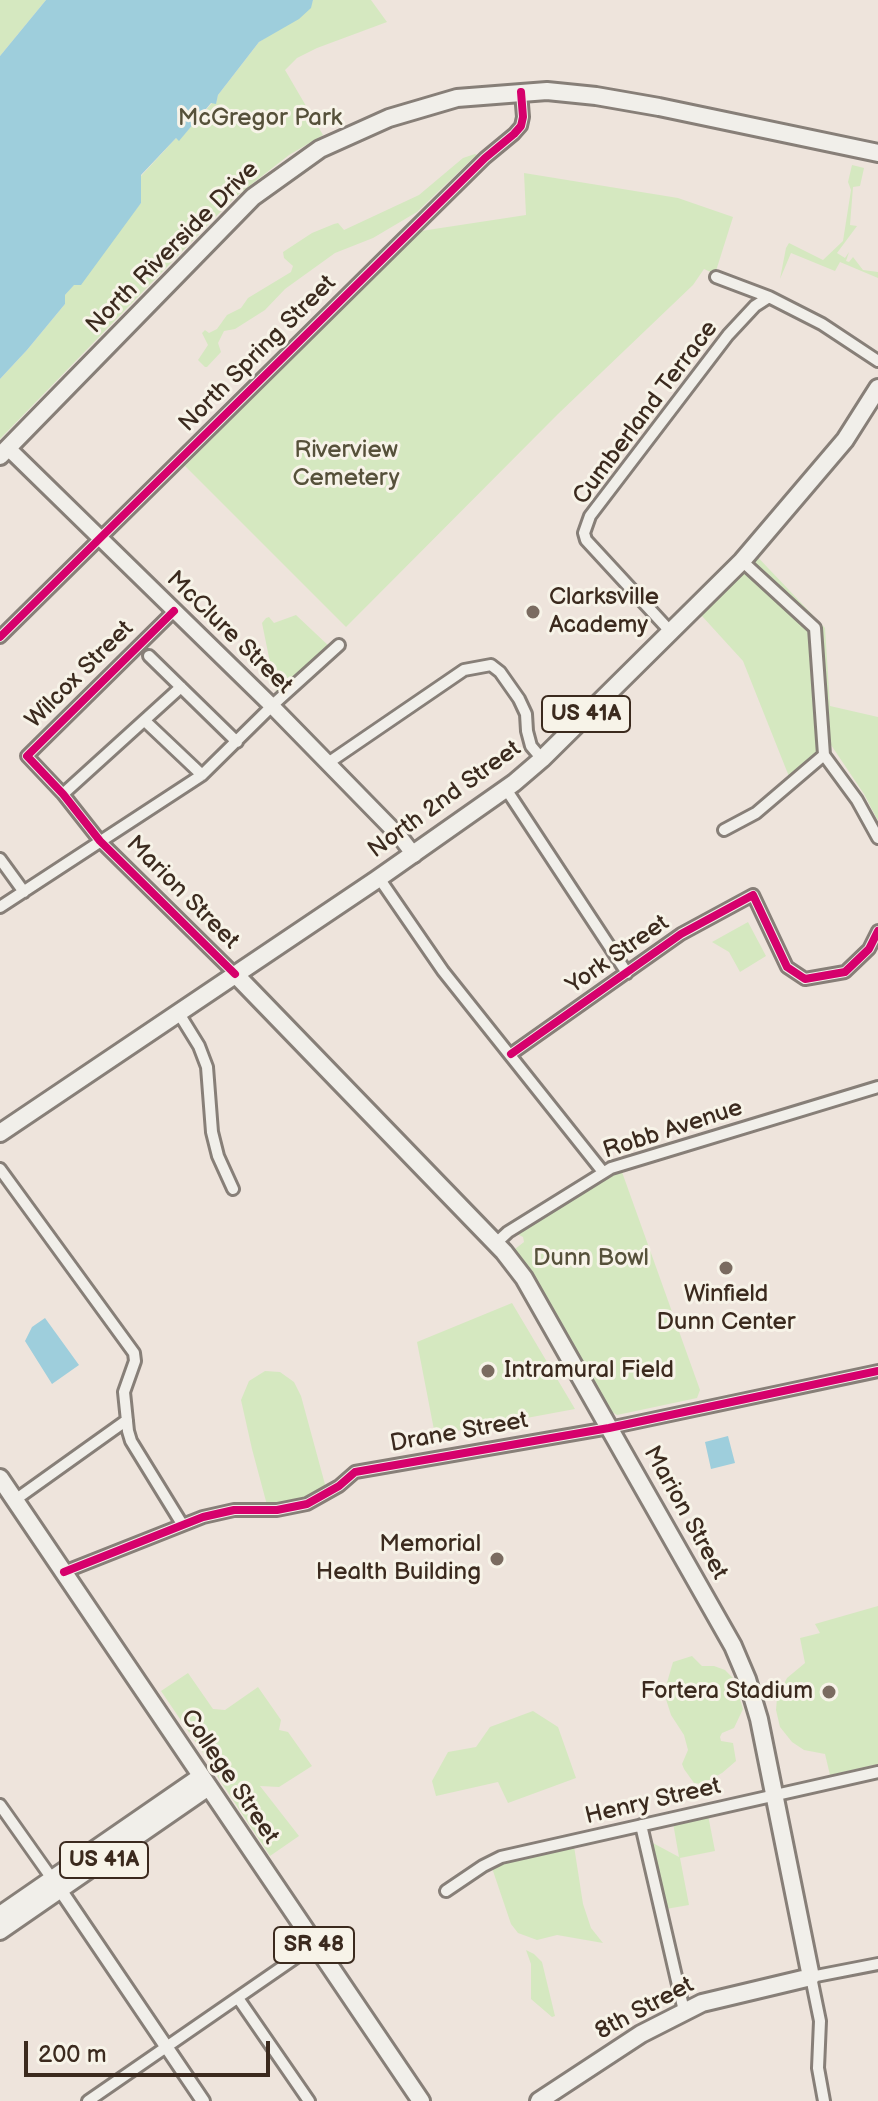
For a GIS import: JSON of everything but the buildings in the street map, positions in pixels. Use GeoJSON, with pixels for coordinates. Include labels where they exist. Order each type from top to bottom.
{"type":"FeatureCollection","features":[{"type":"Feature","properties":{"kind":"main road","name":"North Riverside Drive"},"geometry":{"type":"LineString","coordinates":[[4,452],[253,197],[296,165],[339,139],[401,113],[457,98],[521,92],[596,96],[878,153]]}},
{"type":"Feature","properties":{"kind":"main road","name":"North 2nd Street"},"geometry":{"type":"LineString","coordinates":[[0,1133],[414,855],[542,759],[742,561],[845,440],[878,388]]}},
{"type":"Feature","properties":{"kind":"main road","name":"McClure Street"},"geometry":{"type":"LineString","coordinates":[[4,452],[101,539],[272,706],[414,855]]}},
{"type":"Feature","properties":{"kind":"main road","name":"Marion Street"},"geometry":{"type":"LineString","coordinates":[[235,974],[495,1244],[524,1278],[733,1646],[747,1679],[759,1719],[811,1977]]}},
{"type":"Feature","properties":{"kind":"main road","name":"College Street"},"geometry":{"type":"LineString","coordinates":[[5,1489],[421,2101]]}},
{"type":"Feature","properties":{"kind":"main road","name":"US 41A"},"geometry":{"type":"LineString","coordinates":[[0,1931],[57,1885],[204,1782]]}},
{"type":"Feature","properties":{"kind":"main road","name":"US 41A"},"geometry":{"type":"LineString","coordinates":[[0,1915],[57,1885]]}},
{"type":"Feature","properties":{"kind":"main road","name":"8th Street"},"geometry":{"type":"LineString","coordinates":[[539,2101],[632,2039],[684,2011],[721,1997],[811,1977]]}},
{"type":"Feature","properties":{"kind":"street","name":"North Spring Street"},"geometry":{"type":"LineString","coordinates":[[0,637],[485,158],[514,134],[521,126],[523,117],[521,92]]}},
{"type":"Feature","properties":{"kind":"street"},"geometry":{"type":"LineString","coordinates":[[716,277],[769,297],[822,324],[878,361]]}},
{"type":"Feature","properties":{"kind":"street","name":"Cumberland Terrace"},"geometry":{"type":"LineString","coordinates":[[669,630],[586,540],[584,533],[590,516],[728,335],[755,306],[769,297]]}},
{"type":"Feature","properties":{"kind":"street"},"geometry":{"type":"LineString","coordinates":[[742,561],[815,628],[824,755],[857,800],[878,838]]}},
{"type":"Feature","properties":{"kind":"street","name":"Wilcox Street"},"geometry":{"type":"LineString","coordinates":[[100,841],[63,794],[27,756],[174,611]]}},
{"type":"Feature","properties":{"kind":"street"},"geometry":{"type":"LineString","coordinates":[[0,907],[202,775],[339,645]]}},
{"type":"Feature","properties":{"kind":"street"},"geometry":{"type":"LineString","coordinates":[[149,656],[237,742]]}},
{"type":"Feature","properties":{"kind":"street"},"geometry":{"type":"LineString","coordinates":[[328,763],[464,670],[491,665],[500,672],[519,699],[526,714],[531,746],[542,759]]}},
{"type":"Feature","properties":{"kind":"street"},"geometry":{"type":"LineString","coordinates":[[63,794],[181,687]]}},
{"type":"Feature","properties":{"kind":"street"},"geometry":{"type":"LineString","coordinates":[[145,721],[202,775]]}},
{"type":"Feature","properties":{"kind":"street"},"geometry":{"type":"LineString","coordinates":[[724,830],[756,813],[824,755]]}},
{"type":"Feature","properties":{"kind":"street"},"geometry":{"type":"LineString","coordinates":[[506,789],[627,973]]}},
{"type":"Feature","properties":{"kind":"street","name":"Marion Street"},"geometry":{"type":"LineString","coordinates":[[100,841],[235,974]]}},
{"type":"Feature","properties":{"kind":"street"},"geometry":{"type":"LineString","coordinates":[[0,859],[24,892]]}},
{"type":"Feature","properties":{"kind":"street"},"geometry":{"type":"LineString","coordinates":[[379,878],[443,971],[603,1172]]}},
{"type":"Feature","properties":{"kind":"street","name":"York Street"},"geometry":{"type":"LineString","coordinates":[[511,1054],[681,934],[753,895],[787,967],[805,979],[845,972],[869,949],[878,931]]}},
{"type":"Feature","properties":{"kind":"street"},"geometry":{"type":"LineString","coordinates":[[178,1012],[199,1046],[207,1067],[212,1132],[218,1156],[233,1189]]}},
{"type":"Feature","properties":{"kind":"street","name":"Robb Avenue"},"geometry":{"type":"LineString","coordinates":[[495,1244],[508,1232],[603,1172],[878,1087]]}},
{"type":"Feature","properties":{"kind":"street"},"geometry":{"type":"LineString","coordinates":[[0,1169],[134,1353],[135,1361],[124,1392],[131,1441],[182,1524]]}},
{"type":"Feature","properties":{"kind":"street","name":"Drane Street"},"geometry":{"type":"LineString","coordinates":[[64,1572],[182,1524],[234,1510],[277,1510],[307,1504],[339,1486],[355,1472],[609,1428],[878,1371]]}},
{"type":"Feature","properties":{"kind":"street"},"geometry":{"type":"LineString","coordinates":[[5,1489],[127,1420]]}},
{"type":"Feature","properties":{"kind":"street","name":"Henry Street"},"geometry":{"type":"LineString","coordinates":[[446,1891],[501,1857],[878,1772]]}},
{"type":"Feature","properties":{"kind":"street"},"geometry":{"type":"LineString","coordinates":[[0,1805],[203,2101]]}},
{"type":"Feature","properties":{"kind":"street"},"geometry":{"type":"LineString","coordinates":[[641,1825],[684,2011]]}},
{"type":"Feature","properties":{"kind":"street"},"geometry":{"type":"LineString","coordinates":[[88,2101],[314,1945]]}},
{"type":"Feature","properties":{"kind":"street","name":"8th Street"},"geometry":{"type":"LineString","coordinates":[[811,1977],[878,1964]]}},
{"type":"Feature","properties":{"kind":"street","name":"Marion Street"},"geometry":{"type":"LineString","coordinates":[[811,1977],[820,2021],[818,2068],[824,2101]]}},
{"type":"Feature","properties":{"kind":"street"},"geometry":{"type":"LineString","coordinates":[[238,1998],[309,2101]]}},
{"type":"Feature","properties":{"kind":"green space"},"geometry":{"type":"Polygon","coordinates":[[[0,0],[46,0],[0,56],[0,0]]]}},
{"type":"Feature","properties":{"kind":"green space","name":"McGregor Park"},"geometry":{"type":"Polygon","coordinates":[[[313,0],[371,0],[387,22],[317,48],[297,58],[285,70],[323,135],[289,155],[234,198],[0,439],[0,379],[65,304],[65,295],[141,203],[141,176],[176,138],[179,140],[212,103],[216,103],[218,95],[259,42],[310,8],[313,0]]]}},
{"type":"Feature","properties":{"kind":"green space"},"geometry":{"type":"Polygon","coordinates":[[[475,154],[417,212],[373,238],[335,253],[285,289],[265,310],[235,329],[224,331],[218,343],[221,352],[207,367],[198,360],[208,345],[202,333],[205,330],[209,333],[217,329],[227,315],[241,308],[248,298],[291,272],[293,266],[284,258],[283,252],[312,233],[338,223],[344,230],[419,195],[463,158],[475,154]]]}},
{"type":"Feature","properties":{"kind":"green space"},"geometry":{"type":"Polygon","coordinates":[[[852,165],[864,168],[860,186],[853,187],[850,225],[857,226],[837,253],[845,258],[849,252],[846,261],[853,257],[863,270],[878,272],[878,278],[840,262],[835,271],[791,253],[780,279],[789,243],[823,260],[843,241],[852,165]]]}},
{"type":"Feature","properties":{"kind":"green space","name":"Riverview Cemetery"},"geometry":{"type":"Polygon","coordinates":[[[524,173],[678,198],[733,217],[715,274],[704,269],[693,285],[558,414],[346,627],[185,466],[421,231],[526,215],[524,173]]]}},
{"type":"Feature","properties":{"kind":"green space"},"geometry":{"type":"Polygon","coordinates":[[[750,549],[825,628],[830,706],[878,717],[878,821],[831,745],[790,779],[743,661],[691,604],[750,549]]]}},
{"type":"Feature","properties":{"kind":"green space"},"geometry":{"type":"Polygon","coordinates":[[[296,615],[331,648],[277,697],[262,623],[269,617],[274,623],[296,615]]]}},
{"type":"Feature","properties":{"kind":"green space"},"geometry":{"type":"Polygon","coordinates":[[[748,922],[766,956],[740,972],[729,952],[712,942],[748,922]]]}},
{"type":"Feature","properties":{"kind":"green space","name":"Dunn Bowl"},"geometry":{"type":"Polygon","coordinates":[[[622,1172],[700,1390],[697,1398],[617,1415],[612,1412],[548,1299],[515,1249],[524,1242],[523,1237],[517,1234],[520,1231],[605,1178],[622,1172]]]}},
{"type":"Feature","properties":{"kind":"green space","name":"Intramural Field"},"geometry":{"type":"Polygon","coordinates":[[[512,1303],[575,1409],[435,1435],[417,1342],[512,1303]]]}},
{"type":"Feature","properties":{"kind":"green space"},"geometry":{"type":"Polygon","coordinates":[[[265,1371],[280,1372],[294,1382],[301,1396],[326,1488],[296,1503],[267,1505],[252,1449],[241,1400],[249,1381],[265,1371]]]}},
{"type":"Feature","properties":{"kind":"green space","name":"Fortera Stadium"},"geometry":{"type":"Polygon","coordinates":[[[878,1606],[878,1764],[830,1775],[825,1754],[804,1750],[792,1742],[780,1727],[777,1698],[787,1678],[805,1663],[800,1638],[820,1633],[815,1624],[878,1606]]]}},
{"type":"Feature","properties":{"kind":"green space"},"geometry":{"type":"Polygon","coordinates":[[[692,1656],[702,1666],[725,1670],[734,1679],[743,1709],[734,1728],[720,1737],[721,1741],[733,1743],[736,1761],[702,1784],[694,1783],[684,1769],[682,1764],[688,1750],[664,1693],[673,1662],[692,1656]]]}},
{"type":"Feature","properties":{"kind":"green space"},"geometry":{"type":"Polygon","coordinates":[[[188,1673],[213,1709],[225,1710],[258,1687],[281,1720],[279,1730],[288,1732],[312,1766],[279,1787],[260,1786],[299,1836],[270,1856],[217,1776],[219,1770],[214,1769],[161,1691],[188,1673]]]}},
{"type":"Feature","properties":{"kind":"green space"},"geometry":{"type":"Polygon","coordinates":[[[533,1711],[558,1727],[576,1778],[508,1803],[498,1782],[436,1796],[432,1781],[448,1752],[476,1747],[490,1727],[533,1711]]]}},
{"type":"Feature","properties":{"kind":"green space"},"geometry":{"type":"Polygon","coordinates":[[[708,1815],[715,1851],[680,1858],[689,1905],[666,1909],[651,1842],[679,1857],[673,1823],[708,1815]]]}},
{"type":"Feature","properties":{"kind":"green space"},"geometry":{"type":"Polygon","coordinates":[[[574,1846],[583,1904],[591,1928],[603,1943],[557,1935],[537,1940],[518,1933],[511,1924],[492,1868],[574,1846]]]}},
{"type":"Feature","properties":{"kind":"green space"},"geometry":{"type":"Polygon","coordinates":[[[526,1950],[542,1962],[555,2016],[552,2017],[531,1999],[531,1964],[526,1950]]]}},
{"type":"Feature","properties":{"kind":"water"},"geometry":{"type":"Polygon","coordinates":[[[46,0],[313,0],[311,8],[299,19],[259,42],[218,95],[216,104],[211,103],[179,141],[176,138],[141,175],[141,203],[81,285],[74,285],[65,295],[65,304],[0,379],[0,56],[46,0]]]}},
{"type":"Feature","properties":{"kind":"water"},"geometry":{"type":"Polygon","coordinates":[[[45,1318],[79,1365],[52,1384],[25,1341],[32,1327],[45,1318]]]}},
{"type":"Feature","properties":{"kind":"water"},"geometry":{"type":"Polygon","coordinates":[[[728,1436],[735,1463],[711,1469],[705,1442],[728,1436]]]}},
{"type":"Feature","properties":{"kind":"cycle path"},"geometry":{"type":"LineString","coordinates":[[0,637],[485,158],[514,134],[521,126],[523,117],[521,92]]}},
{"type":"Feature","properties":{"kind":"cycle path"},"geometry":{"type":"LineString","coordinates":[[174,611],[27,756],[63,794],[100,841],[235,974]]}},
{"type":"Feature","properties":{"kind":"cycle path"},"geometry":{"type":"LineString","coordinates":[[511,1054],[681,934],[753,895],[787,967],[805,979],[845,972],[869,949],[878,931]]}},
{"type":"Feature","properties":{"kind":"cycle path"},"geometry":{"type":"LineString","coordinates":[[64,1572],[203,1517],[234,1510],[277,1510],[307,1504],[339,1486],[355,1472],[609,1428],[878,1371]]}},
{"type":"Feature","properties":{"kind":"place","name":"Clarksville Academy"},"geometry":{"type":"Point","coordinates":[533,612]}},
{"type":"Feature","properties":{"kind":"place","name":"Winfield Dunn Center"},"geometry":{"type":"Point","coordinates":[726,1268]}},
{"type":"Feature","properties":{"kind":"place","name":"Intramural Field"},"geometry":{"type":"Point","coordinates":[488,1371]}},
{"type":"Feature","properties":{"kind":"place","name":"Memorial Health Building"},"geometry":{"type":"Point","coordinates":[497,1559]}},
{"type":"Feature","properties":{"kind":"place","name":"Fortera Stadium"},"geometry":{"type":"Point","coordinates":[829,1692]}}]}
